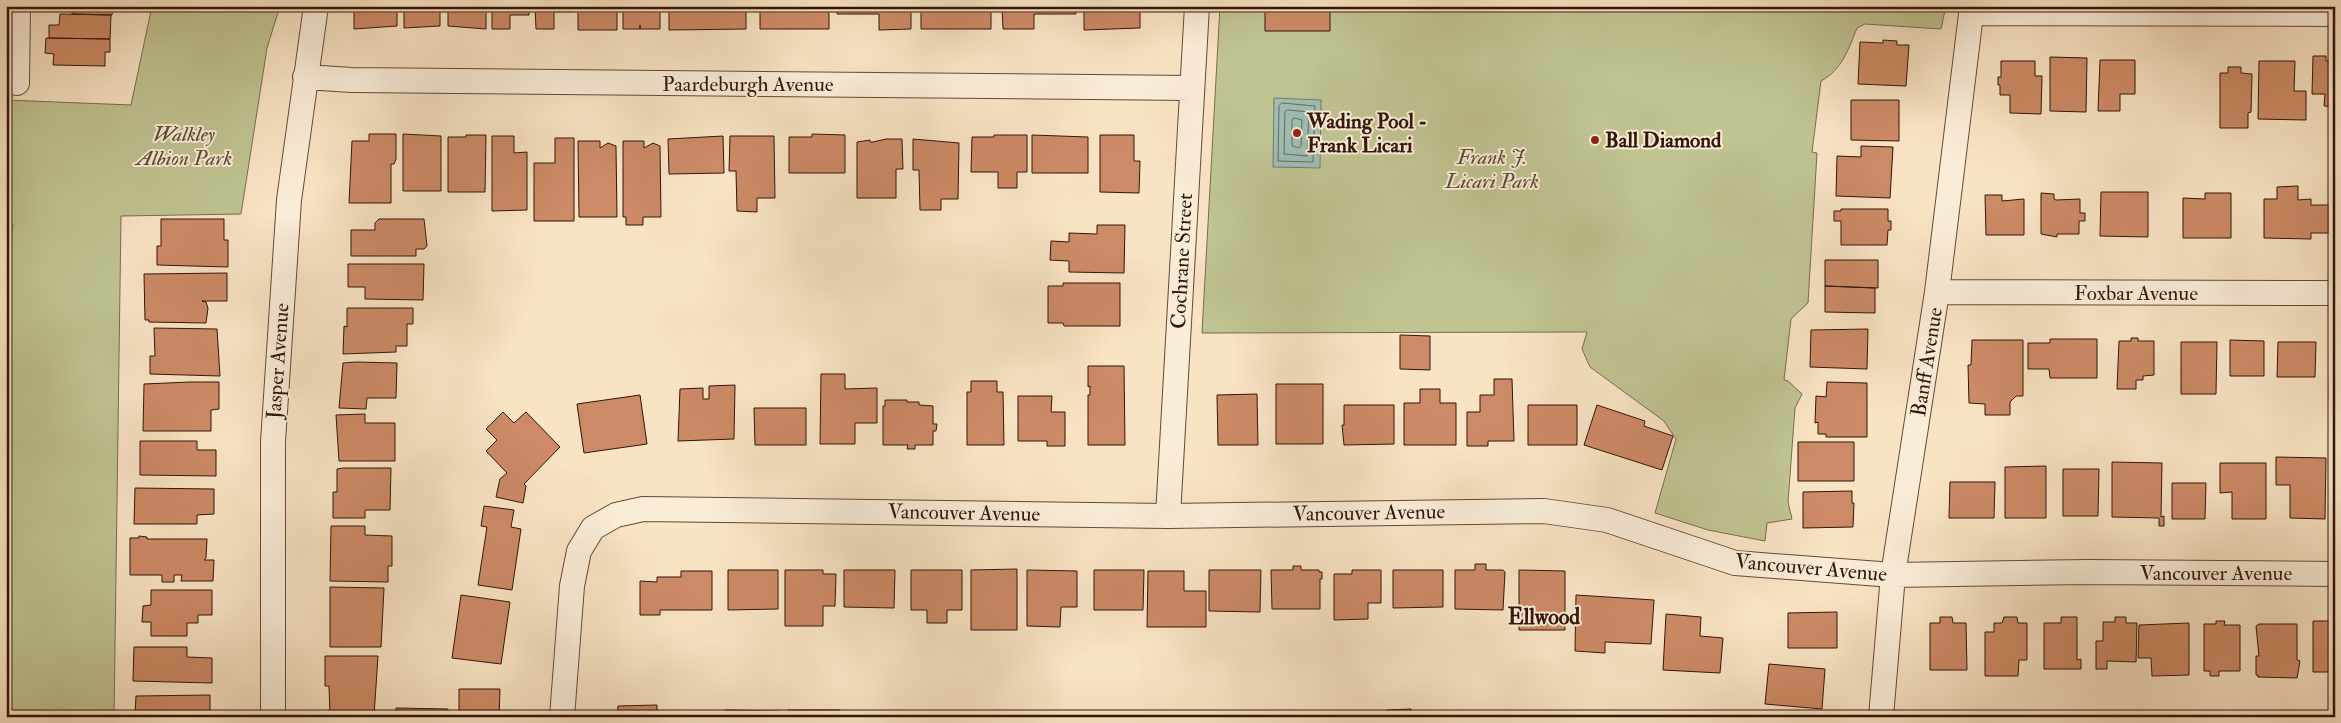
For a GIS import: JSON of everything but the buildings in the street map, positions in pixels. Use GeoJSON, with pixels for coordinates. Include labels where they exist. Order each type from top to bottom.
{"type":"FeatureCollection","features":[{"type":"Feature","properties":{"kind":"street"},"geometry":{"type":"LineString","coordinates":[[17,83],[18,6]]}},
{"type":"Feature","properties":{"kind":"street","name":"Jasper Avenue"},"geometry":{"type":"LineString","coordinates":[[274,717],[273,442],[289,200],[316,6]]}},
{"type":"Feature","properties":{"kind":"street","name":"Cochrane Street"},"geometry":{"type":"LineString","coordinates":[[1168,516],[1197,6]]}},
{"type":"Feature","properties":{"kind":"street"},"geometry":{"type":"LineString","coordinates":[[1972,10],[2335,14]]}},
{"type":"Feature","properties":{"kind":"street","name":"Banff Avenue"},"geometry":{"type":"LineString","coordinates":[[1881,717],[1893,575],[1938,292],[1972,10]]}},
{"type":"Feature","properties":{"kind":"street","name":"Paardeburgh Avenue"},"geometry":{"type":"LineString","coordinates":[[305,77],[372,80],[1192,88]]}},
{"type":"Feature","properties":{"kind":"street","name":"Foxbar Avenue"},"geometry":{"type":"LineString","coordinates":[[1938,292],[2335,293]]}},
{"type":"Feature","properties":{"kind":"street","name":"Vancouver Avenue"},"geometry":{"type":"LineString","coordinates":[[562,717],[572,586],[579,551],[593,528],[616,515],[643,509],[1168,516],[1544,511],[1608,520],[1735,563],[1893,575],[2088,572],[2335,574]]}},
{"type":"Feature","properties":{"kind":"green space","name":"Walkley Albion Park"},"geometry":{"type":"Polygon","coordinates":[[[152,6],[280,6],[267,48],[241,214],[121,216],[114,717],[6,717],[6,304],[13,224],[6,223],[6,100],[131,105],[152,6]]]}},
{"type":"Feature","properties":{"kind":"green space","name":"Frank J. Licari Park"},"geometry":{"type":"Polygon","coordinates":[[[1220,6],[1946,6],[1941,29],[1865,24],[1857,28],[1840,65],[1821,81],[1812,152],[1817,153],[1808,303],[1791,319],[1784,380],[1788,381],[1802,394],[1795,408],[1788,502],[1792,519],[1767,523],[1765,541],[1708,530],[1655,513],[1676,439],[1664,421],[1590,367],[1582,349],[1587,332],[1202,333],[1220,6]]]}},
{"type":"Feature","properties":{"kind":"water","name":"Wading Pool - Frank Licari"},"geometry":{"type":"Polygon","coordinates":[[[1274,98],[1321,100],[1320,168],[1273,167],[1274,98]]]}},
{"type":"Feature","properties":{"kind":"place","name":"Wading Pool - Frank Licari"},"geometry":{"type":"Point","coordinates":[1297,133]}},
{"type":"Feature","properties":{"kind":"place","name":"Ball Diamond"},"geometry":{"type":"Point","coordinates":[1595,140]}},
{"type":"Feature","properties":{"kind":"district","name":"Ellwood"},"geometry":{"type":"Point","coordinates":[1544,617]}}]}
